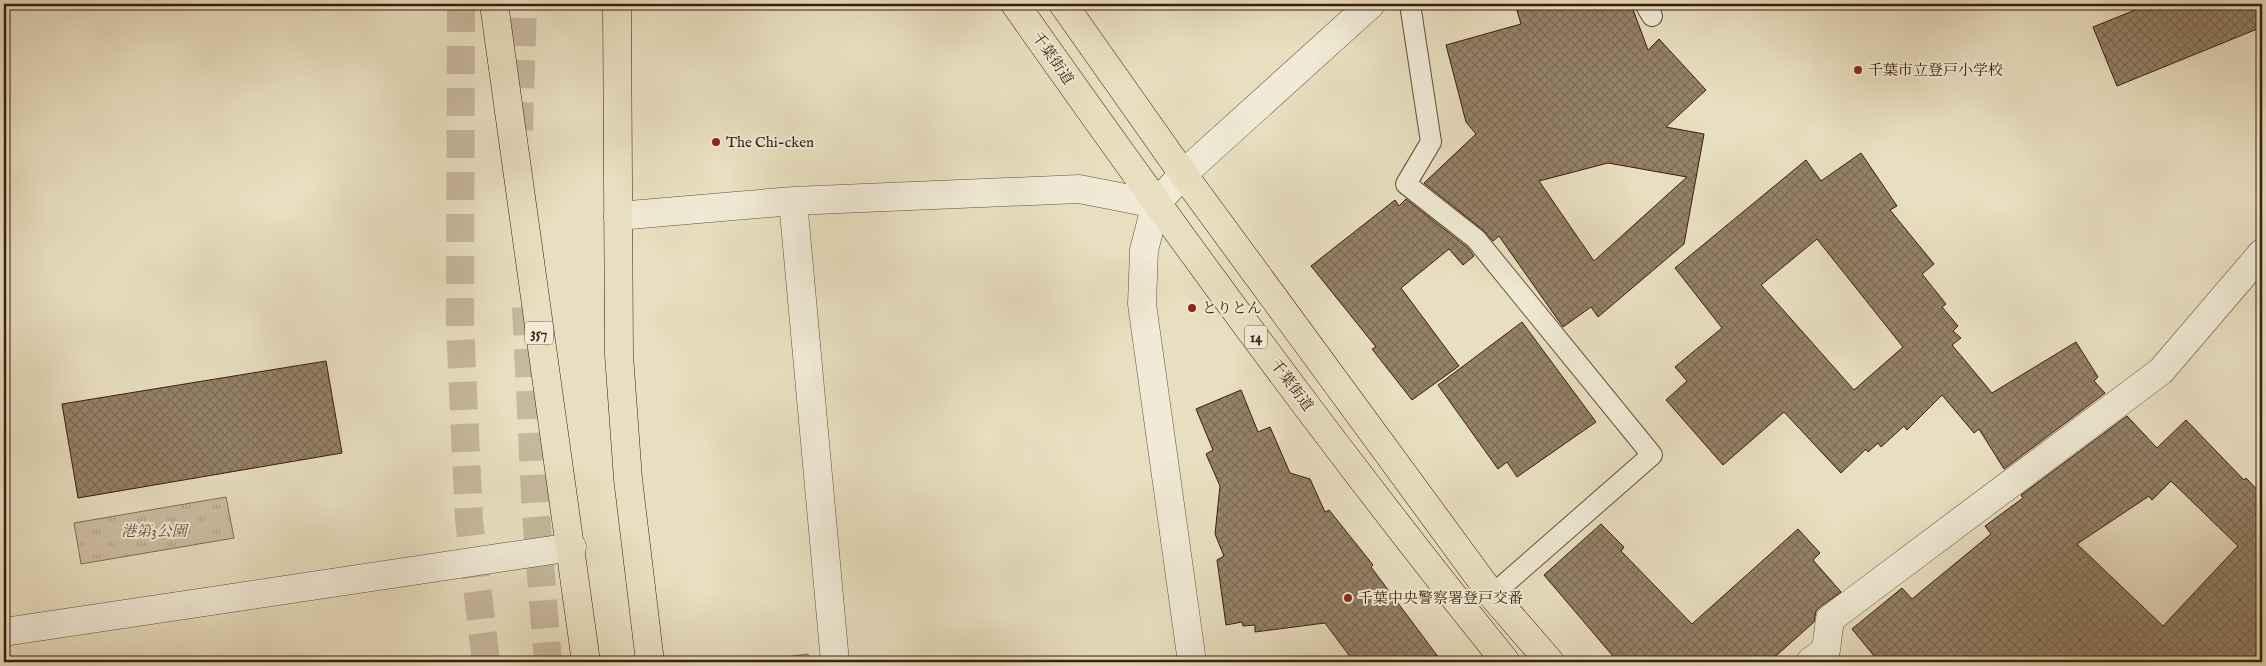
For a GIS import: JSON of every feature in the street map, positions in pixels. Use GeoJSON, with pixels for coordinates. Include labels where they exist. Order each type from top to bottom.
{"type":"FeatureCollection","features":[{"type":"Feature","properties":{"kind":"highway","name":"357"},"geometry":{"type":"LineString","coordinates":[[494,4],[548,401],[572,547],[586,662]]}},
{"type":"Feature","properties":{"kind":"highway"},"geometry":{"type":"LineString","coordinates":[[617,4],[620,355],[628,479],[650,662]]}},
{"type":"Feature","properties":{"kind":"highway","name":"千葉街道"},"geometry":{"type":"LineString","coordinates":[[1015,4],[1156,204],[1406,538],[1506,662]]}},
{"type":"Feature","properties":{"kind":"highway","name":"14"},"geometry":{"type":"LineString","coordinates":[[1063,4],[1182,174],[1539,659]]}},
{"type":"Feature","properties":{"kind":"street"},"geometry":{"type":"LineString","coordinates":[[1192,662],[1142,304],[1144,250],[1156,204],[1182,174],[1371,4]]}},
{"type":"Feature","properties":{"kind":"street"},"geometry":{"type":"LineString","coordinates":[[618,216],[793,201],[1079,189],[1156,204]]}},
{"type":"Feature","properties":{"kind":"street"},"geometry":{"type":"LineString","coordinates":[[793,201],[835,662]]}},
{"type":"Feature","properties":{"kind":"street"},"geometry":{"type":"LineString","coordinates":[[1826,658],[1830,619],[2161,371],[2262,253]]}},
{"type":"Feature","properties":{"kind":"street"},"geometry":{"type":"LineString","coordinates":[[4,632],[572,547]]}},
{"type":"Feature","properties":{"kind":"lane"},"geometry":{"type":"LineString","coordinates":[[1410,4],[1431,142],[1406,184],[1476,239],[1652,455],[1492,595]]}},
{"type":"Feature","properties":{"kind":"green space","name":"港第3公園"},"geometry":{"type":"Polygon","coordinates":[[[226,497],[234,538],[81,564],[74,523],[226,497]]]}},
{"type":"Feature","properties":{"kind":"green space"},"geometry":{"type":"Polygon","coordinates":[[[808,654],[809,662],[746,662],[808,654]]]}},
{"type":"Feature","properties":{"kind":"building"},"geometry":{"type":"Polygon","coordinates":[[[1515,4],[1631,4],[1648,50],[1659,39],[1706,90],[1666,127],[1704,134],[1684,244],[1598,317],[1591,307],[1563,327],[1499,236],[1493,241],[1483,230],[1424,183],[1476,134],[1466,122],[1446,45],[1521,24],[1515,4]],[[1608,163],[1539,181],[1594,261],[1687,177],[1608,163]]]}},
{"type":"Feature","properties":{"kind":"building"},"geometry":{"type":"Polygon","coordinates":[[[2150,4],[2262,4],[2262,27],[2117,86],[2093,27],[2150,4]]]}},
{"type":"Feature","properties":{"kind":"building"},"geometry":{"type":"Polygon","coordinates":[[[1861,153],[1897,206],[1890,210],[1934,264],[1922,274],[1946,304],[1942,307],[1958,326],[1953,331],[1961,338],[1952,345],[1992,393],[2076,342],[2098,377],[2094,381],[2105,393],[2004,469],[1979,429],[1974,433],[1942,395],[1907,430],[1904,426],[1881,447],[1878,443],[1868,452],[1866,449],[1841,473],[1784,412],[1723,465],[1666,400],[1687,381],[1675,367],[1722,328],[1675,268],[1806,160],[1821,181],[1861,153]],[[1817,239],[1761,285],[1854,390],[1903,347],[1817,239]]]}},
{"type":"Feature","properties":{"kind":"building"},"geometry":{"type":"Polygon","coordinates":[[[1406,199],[1468,248],[1474,256],[1463,265],[1449,249],[1401,288],[1459,366],[1412,400],[1372,349],[1376,347],[1311,266],[1395,200],[1399,206],[1406,199]]]}},
{"type":"Feature","properties":{"kind":"building"},"geometry":{"type":"Polygon","coordinates":[[[1522,322],[1596,422],[1517,477],[1507,462],[1498,469],[1438,385],[1522,322]]]}},
{"type":"Feature","properties":{"kind":"building"},"geometry":{"type":"Polygon","coordinates":[[[326,361],[342,453],[78,498],[62,404],[326,361]]]}},
{"type":"Feature","properties":{"kind":"building"},"geometry":{"type":"Polygon","coordinates":[[[1241,390],[1258,432],[1270,427],[1290,473],[1310,479],[1325,512],[1329,510],[1373,565],[1371,567],[1442,662],[1354,662],[1325,623],[1255,632],[1255,625],[1243,626],[1242,622],[1226,625],[1217,560],[1224,556],[1215,534],[1220,486],[1206,454],[1213,450],[1196,409],[1241,390]]]}},
{"type":"Feature","properties":{"kind":"building"},"geometry":{"type":"Polygon","coordinates":[[[2127,416],[2157,448],[2186,420],[2244,480],[2246,478],[2262,495],[2262,662],[1879,662],[1852,629],[1902,588],[1912,599],[1991,534],[1985,526],[2023,498],[2021,495],[2127,416]],[[2171,481],[2152,500],[2149,496],[2077,544],[2163,626],[2238,546],[2171,481]]]}},
{"type":"Feature","properties":{"kind":"building"},"geometry":{"type":"Polygon","coordinates":[[[1601,524],[1624,547],[1621,551],[1692,624],[1798,529],[1820,553],[1813,560],[1841,592],[1820,607],[1816,611],[1814,622],[1769,662],[1618,662],[1544,575],[1601,524]]]}},
{"type":"Feature","properties":{"kind":"tunnel"},"geometry":{"type":"LineString","coordinates":[[461,4],[460,326],[469,520],[486,662]]}},
{"type":"Feature","properties":{"kind":"tunnel"},"geometry":{"type":"LineString","coordinates":[[519,130],[523,4]]}},
{"type":"Feature","properties":{"kind":"tunnel"},"geometry":{"type":"LineString","coordinates":[[526,307],[536,515],[548,662]]}},
{"type":"Feature","properties":{"kind":"place","name":"千葉市立登戸小学校"},"geometry":{"type":"Point","coordinates":[1858,70]}},
{"type":"Feature","properties":{"kind":"place","name":"The Chi-cken"},"geometry":{"type":"Point","coordinates":[716,142]}},
{"type":"Feature","properties":{"kind":"place","name":"とりとん"},"geometry":{"type":"Point","coordinates":[1192,308]}},
{"type":"Feature","properties":{"kind":"place","name":"千葉中央警察署登戸交番"},"geometry":{"type":"Point","coordinates":[1348,598]}}]}
